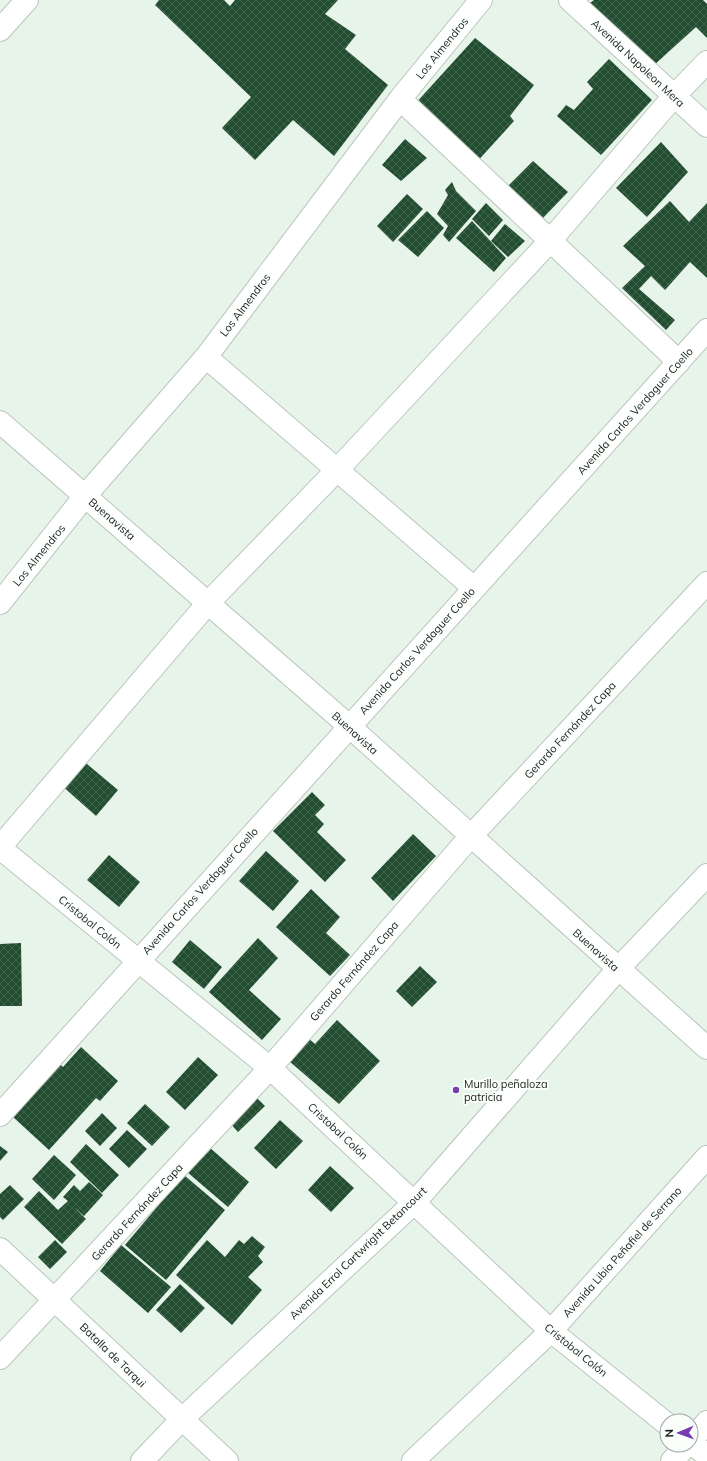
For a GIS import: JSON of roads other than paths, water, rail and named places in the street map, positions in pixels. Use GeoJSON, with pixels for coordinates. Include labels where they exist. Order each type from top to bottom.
{"type":"FeatureCollection","features":[{"type":"Feature","properties":{"kind":"street","name":"Los Almendros"},"geometry":{"type":"LineString","coordinates":[[0,603],[85,496],[206,357],[400,100],[481,0]]}},
{"type":"Feature","properties":{"kind":"street","name":"Avenida Napoleon Mera"},"geometry":{"type":"LineString","coordinates":[[570,0],[707,126]]}},
{"type":"Feature","properties":{"kind":"street"},"geometry":{"type":"LineString","coordinates":[[0,30],[14,4]]}},
{"type":"Feature","properties":{"kind":"street"},"geometry":{"type":"LineString","coordinates":[[0,847],[208,604],[337,470],[550,241],[674,96],[707,62]]}},
{"type":"Feature","properties":{"kind":"street"},"geometry":{"type":"LineString","coordinates":[[400,100],[679,362]]}},
{"type":"Feature","properties":{"kind":"street","name":"Avenida Carlos Verdaguer Coello"},"geometry":{"type":"LineString","coordinates":[[0,1115],[348,726],[707,330]]}},
{"type":"Feature","properties":{"kind":"street"},"geometry":{"type":"LineString","coordinates":[[206,357],[474,588]]}},
{"type":"Feature","properties":{"kind":"street","name":"Buenavista"},"geometry":{"type":"LineString","coordinates":[[0,422],[348,726],[707,1048]]}},
{"type":"Feature","properties":{"kind":"street","name":"Gerardo Fernández Capa"},"geometry":{"type":"LineString","coordinates":[[0,1358],[270,1068],[470,837],[707,583]]}},
{"type":"Feature","properties":{"kind":"street","name":"Cristobal Colón"},"geometry":{"type":"LineString","coordinates":[[0,847],[270,1068],[551,1331],[659,1418]]}},
{"type":"Feature","properties":{"kind":"street","name":"Avenida Errol Cartwright Betancourt"},"geometry":{"type":"LineString","coordinates":[[142,1461],[181,1420],[414,1203],[618,969],[707,875]]}},
{"type":"Feature","properties":{"kind":"street","name":"Avenida Libia Peñafiel de Serrano"},"geometry":{"type":"LineString","coordinates":[[413,1461],[551,1331],[707,1157]]}},
{"type":"Feature","properties":{"kind":"street","name":"Batalla de Tarqui"},"geometry":{"type":"LineString","coordinates":[[0,1250],[55,1300],[181,1420],[227,1461]]}},
{"type":"Feature","properties":{"kind":"street"},"geometry":{"type":"LineString","coordinates":[[699,1432],[707,1422]]}},
{"type":"Feature","properties":{"kind":"street"},"geometry":{"type":"LineString","coordinates":[[699,1448],[707,1455]]}},
{"type":"Feature","properties":{"kind":"street"},"geometry":{"type":"LineString","coordinates":[[672,1461],[680,1453]]}},
{"type":"Feature","properties":{"kind":"place","name":"Murillo peñaloza patricia"},"geometry":{"type":"Point","coordinates":[456,1090]}}]}
